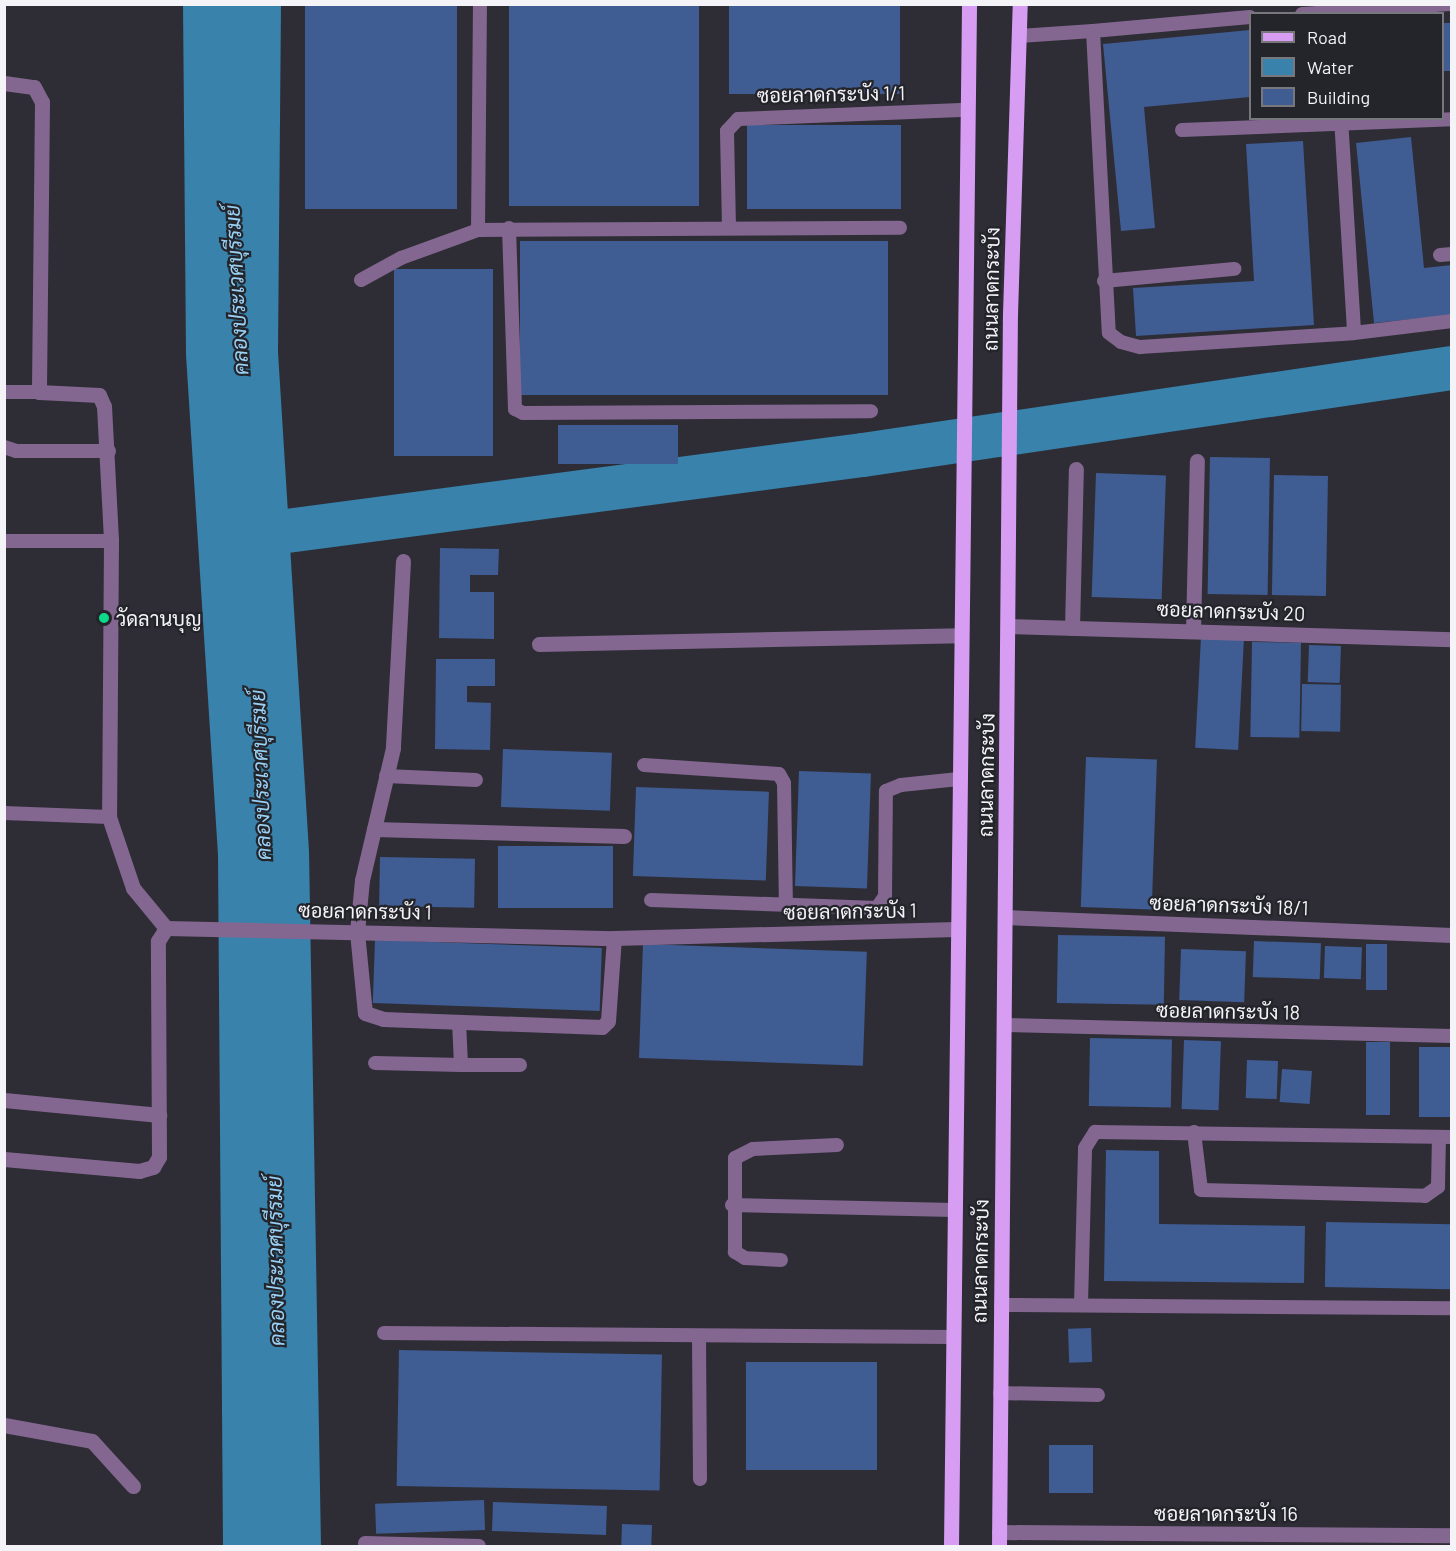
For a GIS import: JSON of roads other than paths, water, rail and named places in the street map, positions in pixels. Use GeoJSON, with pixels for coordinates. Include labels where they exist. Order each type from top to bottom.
{"type":"FeatureCollection","features":[{"type":"Feature","properties":{"kind":"main road","name":"ถนนลาดกระบัง"},"geometry":{"type":"LineString","coordinates":[[951,1546],[969,4]]}},
{"type":"Feature","properties":{"kind":"main road","name":"ถนนลาดกระบัง"},"geometry":{"type":"LineString","coordinates":[[999,1539],[1010,534],[1010,315],[1020,4]]}},
{"type":"Feature","properties":{"kind":"street"},"geometry":{"type":"LineString","coordinates":[[4,83],[34,87],[42,102],[39,392],[99,396],[109,451],[111,541],[109,818],[133,888],[166,928],[158,942],[159,1156],[146,1170],[4,1159]]}},
{"type":"Feature","properties":{"kind":"street"},"geometry":{"type":"LineString","coordinates":[[1193,631],[1197,461]]}},
{"type":"Feature","properties":{"kind":"street"},"geometry":{"type":"LineString","coordinates":[[1072,628],[1076,469]]}},
{"type":"Feature","properties":{"kind":"street"},"geometry":{"type":"LineString","coordinates":[[403,561],[393,748],[374,829],[357,932],[365,1013],[383,1019],[602,1027],[608,1021],[614,938]]}},
{"type":"Feature","properties":{"kind":"street","name":"ซอยลาดกระบัง 20"},"geometry":{"type":"LineString","coordinates":[[1008,626],[1452,639]]}},
{"type":"Feature","properties":{"kind":"street"},"geometry":{"type":"LineString","coordinates":[[539,644],[961,635]]}},
{"type":"Feature","properties":{"kind":"street"},"geometry":{"type":"LineString","coordinates":[[374,829],[624,837]]}},
{"type":"Feature","properties":{"kind":"street","name":"ซอยลาดกระบัง 18/1"},"geometry":{"type":"LineString","coordinates":[[1006,917],[1452,935]]}},
{"type":"Feature","properties":{"kind":"street","name":"ซอยลาดกระบัง 1"},"geometry":{"type":"LineString","coordinates":[[166,928],[614,938],[957,929]]}},
{"type":"Feature","properties":{"kind":"street"},"geometry":{"type":"LineString","coordinates":[[4,1100],[159,1115]]}},
{"type":"Feature","properties":{"kind":"street"},"geometry":{"type":"LineString","coordinates":[[4,1425],[92,1441],[133,1486]]}},
{"type":"Feature","properties":{"kind":"street","name":"ซอยลาดกระบัง 16"},"geometry":{"type":"LineString","coordinates":[[999,1539],[1452,1535]]}},
{"type":"Feature","properties":{"kind":"lane"},"geometry":{"type":"LineString","coordinates":[[478,230],[480,4]]}},
{"type":"Feature","properties":{"kind":"lane"},"geometry":{"type":"LineString","coordinates":[[1334,12],[1450,4]]}},
{"type":"Feature","properties":{"kind":"lane"},"geometry":{"type":"LineString","coordinates":[[1019,36],[1249,17]]}},
{"type":"Feature","properties":{"kind":"lane"},"geometry":{"type":"LineString","coordinates":[[1093,31],[1107,329],[1131,345],[1354,333],[1452,321]]}},
{"type":"Feature","properties":{"kind":"lane","name":"ซอยลาดกระบัง 1/1"},"geometry":{"type":"LineString","coordinates":[[729,227],[727,131],[738,119],[967,110]]}},
{"type":"Feature","properties":{"kind":"lane"},"geometry":{"type":"LineString","coordinates":[[1182,130],[1396,120]]}},
{"type":"Feature","properties":{"kind":"lane"},"geometry":{"type":"LineString","coordinates":[[1341,121],[1354,333]]}},
{"type":"Feature","properties":{"kind":"lane"},"geometry":{"type":"LineString","coordinates":[[509,228],[515,409],[523,413],[871,411]]}},
{"type":"Feature","properties":{"kind":"lane"},"geometry":{"type":"LineString","coordinates":[[361,280],[401,258],[478,230],[509,228],[900,228]]}},
{"type":"Feature","properties":{"kind":"lane"},"geometry":{"type":"LineString","coordinates":[[1104,281],[1234,269]]}},
{"type":"Feature","properties":{"kind":"lane"},"geometry":{"type":"LineString","coordinates":[[4,392],[39,392]]}},
{"type":"Feature","properties":{"kind":"lane"},"geometry":{"type":"LineString","coordinates":[[4,447],[16,451],[109,451]]}},
{"type":"Feature","properties":{"kind":"lane"},"geometry":{"type":"LineString","coordinates":[[4,540],[111,541]]}},
{"type":"Feature","properties":{"kind":"lane"},"geometry":{"type":"LineString","coordinates":[[645,765],[779,774],[784,783],[786,905]]}},
{"type":"Feature","properties":{"kind":"lane"},"geometry":{"type":"LineString","coordinates":[[386,776],[476,780]]}},
{"type":"Feature","properties":{"kind":"lane"},"geometry":{"type":"LineString","coordinates":[[651,900],[786,905],[882,905],[886,791],[901,784],[959,779]]}},
{"type":"Feature","properties":{"kind":"lane"},"geometry":{"type":"LineString","coordinates":[[4,813],[109,818]]}},
{"type":"Feature","properties":{"kind":"lane"},"geometry":{"type":"LineString","coordinates":[[459,1022],[461,1065]]}},
{"type":"Feature","properties":{"kind":"lane","name":"ซอยลาดกระบัง 18"},"geometry":{"type":"LineString","coordinates":[[1004,1025],[1452,1036]]}},
{"type":"Feature","properties":{"kind":"lane"},"geometry":{"type":"LineString","coordinates":[[375,1063],[520,1065]]}},
{"type":"Feature","properties":{"kind":"lane"},"geometry":{"type":"LineString","coordinates":[[1081,1304],[1088,1139],[1106,1131],[1194,1132],[1445,1137],[1438,1187],[1425,1196],[1201,1190],[1194,1132]]}},
{"type":"Feature","properties":{"kind":"lane"},"geometry":{"type":"LineString","coordinates":[[781,1260],[745,1258],[735,1251],[732,1167],[741,1152],[837,1145]]}},
{"type":"Feature","properties":{"kind":"lane"},"geometry":{"type":"LineString","coordinates":[[732,1205],[954,1210]]}},
{"type":"Feature","properties":{"kind":"lane"},"geometry":{"type":"LineString","coordinates":[[1001,1305],[1452,1308]]}},
{"type":"Feature","properties":{"kind":"lane"},"geometry":{"type":"LineString","coordinates":[[384,1333],[952,1337]]}},
{"type":"Feature","properties":{"kind":"lane"},"geometry":{"type":"LineString","coordinates":[[699,1337],[700,1479]]}},
{"type":"Feature","properties":{"kind":"lane"},"geometry":{"type":"LineString","coordinates":[[1000,1393],[1098,1395]]}},
{"type":"Feature","properties":{"kind":"lane"},"geometry":{"type":"LineString","coordinates":[[365,1543],[479,1546]]}},
{"type":"Feature","properties":{"kind":"water","name":"คลองประเวศบุรีรมย์"},"geometry":{"type":"Polygon","coordinates":[[[183,5],[281,5],[278,352],[309,851],[321,1546],[223,1546],[218,855],[186,355],[183,5]]]}},
{"type":"Feature","properties":{"kind":"waterway"},"geometry":{"type":"LineString","coordinates":[[249,536],[863,455],[1452,368]]}},
{"type":"Feature","properties":{"kind":"place","name":"วัดลานบุญ"},"geometry":{"type":"Point","coordinates":[104,618]}}]}
